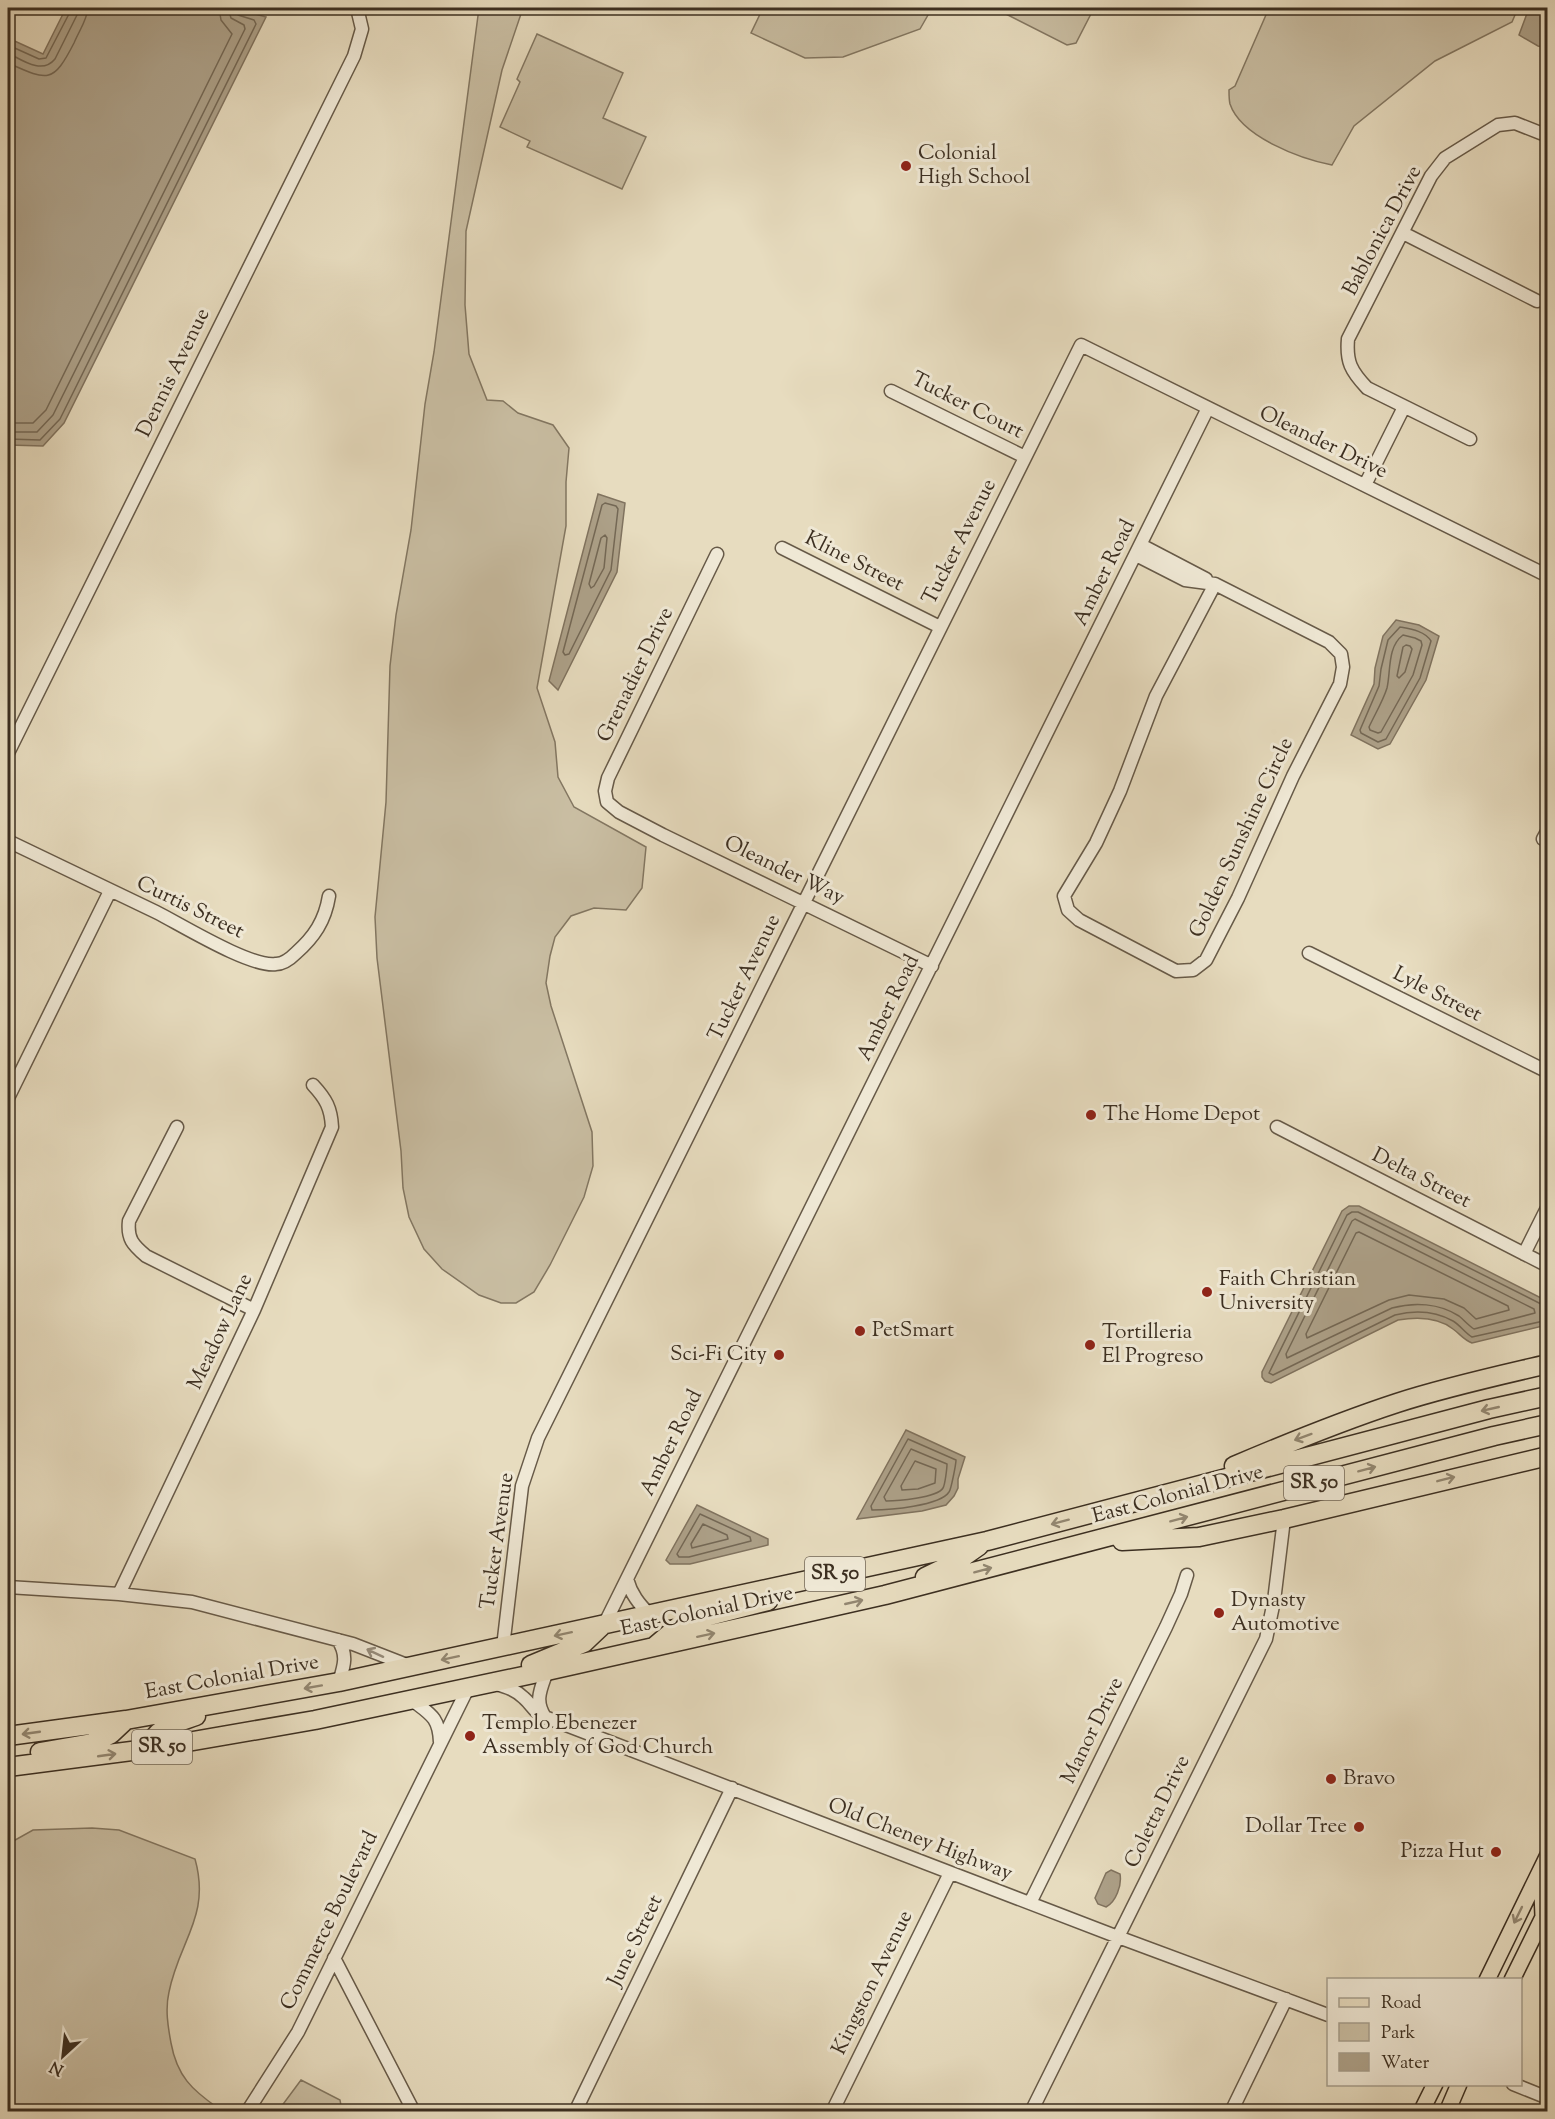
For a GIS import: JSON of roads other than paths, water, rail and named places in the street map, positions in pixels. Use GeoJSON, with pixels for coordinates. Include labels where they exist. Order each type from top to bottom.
{"type":"FeatureCollection","features":[{"type":"Feature","properties":{"kind":"highway"},"geometry":{"type":"LineString","coordinates":[[1178,1490],[1291,1442],[1397,1403],[1548,1364]]}},
{"type":"Feature","properties":{"kind":"highway","name":"East Colonial Drive"},"geometry":{"type":"LineString","coordinates":[[8,1736],[126,1720],[339,1682],[797,1583],[987,1541],[1489,1409],[1548,1396]]}},
{"type":"Feature","properties":{"kind":"highway","name":"East Colonial Drive"},"geometry":{"type":"LineString","coordinates":[[8,1766],[147,1749],[315,1720],[547,1671],[885,1595],[1494,1436],[1548,1424]]}},
{"type":"Feature","properties":{"kind":"highway"},"geometry":{"type":"LineString","coordinates":[[1081,1544],[1199,1537],[1548,1456]]}},
{"type":"Feature","properties":{"kind":"highway"},"geometry":{"type":"LineString","coordinates":[[885,1595],[956,1562],[987,1541]]}},
{"type":"Feature","properties":{"kind":"highway"},"geometry":{"type":"LineString","coordinates":[[656,1646],[682,1623],[790,1596],[797,1583]]}},
{"type":"Feature","properties":{"kind":"highway"},"geometry":{"type":"LineString","coordinates":[[482,1685],[584,1643],[604,1625]]}},
{"type":"Feature","properties":{"kind":"highway"},"geometry":{"type":"LineString","coordinates":[[147,1749],[152,1737],[162,1729],[234,1701]]}},
{"type":"Feature","properties":{"kind":"highway"},"geometry":{"type":"LineString","coordinates":[[8,1766],[9,1760],[14,1757],[92,1743],[111,1734],[126,1720]]}},
{"type":"Feature","properties":{"kind":"main road"},"geometry":{"type":"LineString","coordinates":[[1488,1978],[1548,1855]]}},
{"type":"Feature","properties":{"kind":"main road"},"geometry":{"type":"LineString","coordinates":[[1513,1978],[1545,1912],[1542,1893],[1548,1882]]}},
{"type":"Feature","properties":{"kind":"main road"},"geometry":{"type":"LineString","coordinates":[[1421,2112],[1434,2086]]}},
{"type":"Feature","properties":{"kind":"main road"},"geometry":{"type":"LineString","coordinates":[[1447,2112],[1459,2086]]}},
{"type":"Feature","properties":{"kind":"street","name":"Dennis Avenue"},"geometry":{"type":"LineString","coordinates":[[8,753],[354,56],[362,29],[357,8]]}},
{"type":"Feature","properties":{"kind":"street","name":"Bablonica Drive"},"geometry":{"type":"LineString","coordinates":[[1470,439],[1367,388],[1356,376],[1347,357],[1348,339],[1431,176],[1445,158],[1498,125],[1515,123],[1548,136]]}},
{"type":"Feature","properties":{"kind":"street"},"geometry":{"type":"LineString","coordinates":[[1403,233],[1537,301]]}},
{"type":"Feature","properties":{"kind":"street","name":"Oleander Drive"},"geometry":{"type":"LineString","coordinates":[[1081,345],[1548,576]]}},
{"type":"Feature","properties":{"kind":"street","name":"Tucker Avenue"},"geometry":{"type":"LineString","coordinates":[[503,1647],[522,1486],[538,1438],[1081,345]]}},
{"type":"Feature","properties":{"kind":"street","name":"Tucker Court"},"geometry":{"type":"LineString","coordinates":[[891,391],[1024,457]]}},
{"type":"Feature","properties":{"kind":"street"},"geometry":{"type":"LineString","coordinates":[[1365,485],[1404,407]]}},
{"type":"Feature","properties":{"kind":"street","name":"Amber Road"},"geometry":{"type":"LineString","coordinates":[[604,1625],[1208,408]]}},
{"type":"Feature","properties":{"kind":"street","name":"Kline Street"},"geometry":{"type":"LineString","coordinates":[[782,548],[940,627]]}},
{"type":"Feature","properties":{"kind":"street","name":"Golden Sunshine Circle"},"geometry":{"type":"LineString","coordinates":[[1139,550],[1215,584],[1329,642],[1341,654],[1343,667],[1340,684],[1293,776],[1238,898],[1206,960],[1193,970],[1176,971],[1079,920],[1068,910],[1064,896],[1096,843],[1120,791],[1156,696],[1215,584]]}},
{"type":"Feature","properties":{"kind":"street","name":"Grenadier Drive"},"geometry":{"type":"LineString","coordinates":[[619,812],[607,802],[605,790],[608,778],[717,554]]}},
{"type":"Feature","properties":{"kind":"street","name":"Oleander Way"},"geometry":{"type":"LineString","coordinates":[[619,812],[932,966]]}},
{"type":"Feature","properties":{"kind":"street","name":"Curtis Street"},"geometry":{"type":"LineString","coordinates":[[8,841],[155,911],[230,951],[264,963],[277,964],[292,957],[311,940],[326,910],[328,896]]}},
{"type":"Feature","properties":{"kind":"street"},"geometry":{"type":"LineString","coordinates":[[8,1098],[110,891]]}},
{"type":"Feature","properties":{"kind":"street","name":"Lyle Street"},"geometry":{"type":"LineString","coordinates":[[1309,953],[1548,1072]]}},
{"type":"Feature","properties":{"kind":"street","name":"Meadow Lane"},"geometry":{"type":"LineString","coordinates":[[119,1594],[254,1310],[332,1128],[332,1114],[327,1099],[313,1085]]}},
{"type":"Feature","properties":{"kind":"street"},"geometry":{"type":"LineString","coordinates":[[177,1127],[129,1221],[128,1234],[133,1246],[146,1256],[254,1310]]}},
{"type":"Feature","properties":{"kind":"street","name":"Delta Street"},"geometry":{"type":"LineString","coordinates":[[1277,1127],[1548,1266]]}},
{"type":"Feature","properties":{"kind":"street"},"geometry":{"type":"LineString","coordinates":[[1524,1254],[1548,1206]]}},
{"type":"Feature","properties":{"kind":"street","name":"Coletta Drive"},"geometry":{"type":"LineString","coordinates":[[1031,2112],[1266,1639],[1274,1601],[1284,1519]]}},
{"type":"Feature","properties":{"kind":"street","name":"Manor Drive"},"geometry":{"type":"LineString","coordinates":[[1030,1903],[1166,1627],[1187,1575]]}},
{"type":"Feature","properties":{"kind":"street"},"geometry":{"type":"LineString","coordinates":[[627,1579],[638,1602],[650,1615]]}},
{"type":"Feature","properties":{"kind":"street"},"geometry":{"type":"LineString","coordinates":[[8,1587],[119,1594],[192,1602],[353,1644],[411,1667]]}},
{"type":"Feature","properties":{"kind":"street"},"geometry":{"type":"LineString","coordinates":[[338,1640],[346,1659],[339,1682]]}},
{"type":"Feature","properties":{"kind":"street"},"geometry":{"type":"LineString","coordinates":[[545,1717],[539,1707],[539,1694],[547,1671]]}},
{"type":"Feature","properties":{"kind":"street"},"geometry":{"type":"LineString","coordinates":[[482,1685],[513,1689],[535,1712],[545,1717]]}},
{"type":"Feature","properties":{"kind":"street","name":"Commerce Boulevard"},"geometry":{"type":"LineString","coordinates":[[247,2112],[297,2032],[440,1743],[482,1685]]}},
{"type":"Feature","properties":{"kind":"street"},"geometry":{"type":"LineString","coordinates":[[412,1700],[434,1717],[440,1728],[440,1743]]}},
{"type":"Feature","properties":{"kind":"street","name":"Old Cheney Highway"},"geometry":{"type":"LineString","coordinates":[[545,1717],[1118,1937],[1327,2014]]}},
{"type":"Feature","properties":{"kind":"street","name":"June Street"},"geometry":{"type":"LineString","coordinates":[[575,2112],[732,1788]]}},
{"type":"Feature","properties":{"kind":"street","name":"Kingston Avenue"},"geometry":{"type":"LineString","coordinates":[[832,2112],[950,1873]]}},
{"type":"Feature","properties":{"kind":"street"},"geometry":{"type":"LineString","coordinates":[[334,1958],[414,2112]]}},
{"type":"Feature","properties":{"kind":"street"},"geometry":{"type":"LineString","coordinates":[[1231,2112],[1286,1999]]}},
{"type":"Feature","properties":{"kind":"street"},"geometry":{"type":"LineString","coordinates":[[1516,2086],[1548,2098]]}},
{"type":"Feature","properties":{"kind":"water"},"geometry":{"type":"Polygon","coordinates":[[[66,8],[232,8],[266,17],[64,423],[43,446],[8,445],[8,38],[43,54],[66,8]]]}},
{"type":"Feature","properties":{"kind":"water"},"geometry":{"type":"Polygon","coordinates":[[[1529,8],[1547,8],[1547,48],[1538,46],[1519,35],[1529,8]]]}},
{"type":"Feature","properties":{"kind":"water"},"geometry":{"type":"Polygon","coordinates":[[[598,494],[625,503],[617,572],[558,690],[549,681],[598,494]]]}},
{"type":"Feature","properties":{"kind":"water"},"geometry":{"type":"Polygon","coordinates":[[[1396,620],[1419,625],[1439,636],[1426,680],[1390,744],[1378,749],[1351,735],[1374,684],[1375,668],[1383,636],[1396,620]]]}},
{"type":"Feature","properties":{"kind":"water"},"geometry":{"type":"Polygon","coordinates":[[[1349,1206],[1359,1206],[1547,1301],[1547,1325],[1472,1343],[1441,1322],[1419,1318],[1398,1320],[1271,1383],[1265,1381],[1262,1372],[1342,1211],[1349,1206]]]}},
{"type":"Feature","properties":{"kind":"water"},"geometry":{"type":"Polygon","coordinates":[[[906,1430],[965,1457],[954,1496],[946,1505],[922,1511],[857,1519],[906,1430]]]}},
{"type":"Feature","properties":{"kind":"water"},"geometry":{"type":"Polygon","coordinates":[[[697,1505],[768,1539],[768,1545],[690,1564],[670,1564],[666,1560],[697,1505]]]}},
{"type":"Feature","properties":{"kind":"water"},"geometry":{"type":"Polygon","coordinates":[[[1111,1870],[1120,1874],[1120,1883],[1115,1897],[1106,1907],[1098,1904],[1095,1898],[1106,1873],[1111,1870]]]}},
{"type":"Feature","properties":{"kind":"place","name":"Colonial High School"},"geometry":{"type":"Point","coordinates":[906,166]}},
{"type":"Feature","properties":{"kind":"place","name":"The Home Depot"},"geometry":{"type":"Point","coordinates":[1091,1115]}},
{"type":"Feature","properties":{"kind":"place","name":"Faith Christian University"},"geometry":{"type":"Point","coordinates":[1207,1292]}},
{"type":"Feature","properties":{"kind":"place","name":"PetSmart"},"geometry":{"type":"Point","coordinates":[860,1331]}},
{"type":"Feature","properties":{"kind":"place","name":"Tortilleria El Progreso"},"geometry":{"type":"Point","coordinates":[1090,1345]}},
{"type":"Feature","properties":{"kind":"place","name":"Sci-Fi City"},"geometry":{"type":"Point","coordinates":[779,1355]}},
{"type":"Feature","properties":{"kind":"place","name":"Dynasty Automotive"},"geometry":{"type":"Point","coordinates":[1219,1613]}},
{"type":"Feature","properties":{"kind":"place","name":"Templo Ebenezer Assembly of God Church"},"geometry":{"type":"Point","coordinates":[470,1736]}},
{"type":"Feature","properties":{"kind":"place","name":"Bravo"},"geometry":{"type":"Point","coordinates":[1331,1779]}},
{"type":"Feature","properties":{"kind":"place","name":"Dollar Tree"},"geometry":{"type":"Point","coordinates":[1359,1827]}},
{"type":"Feature","properties":{"kind":"place","name":"Pizza Hut"},"geometry":{"type":"Point","coordinates":[1496,1852]}}]}
